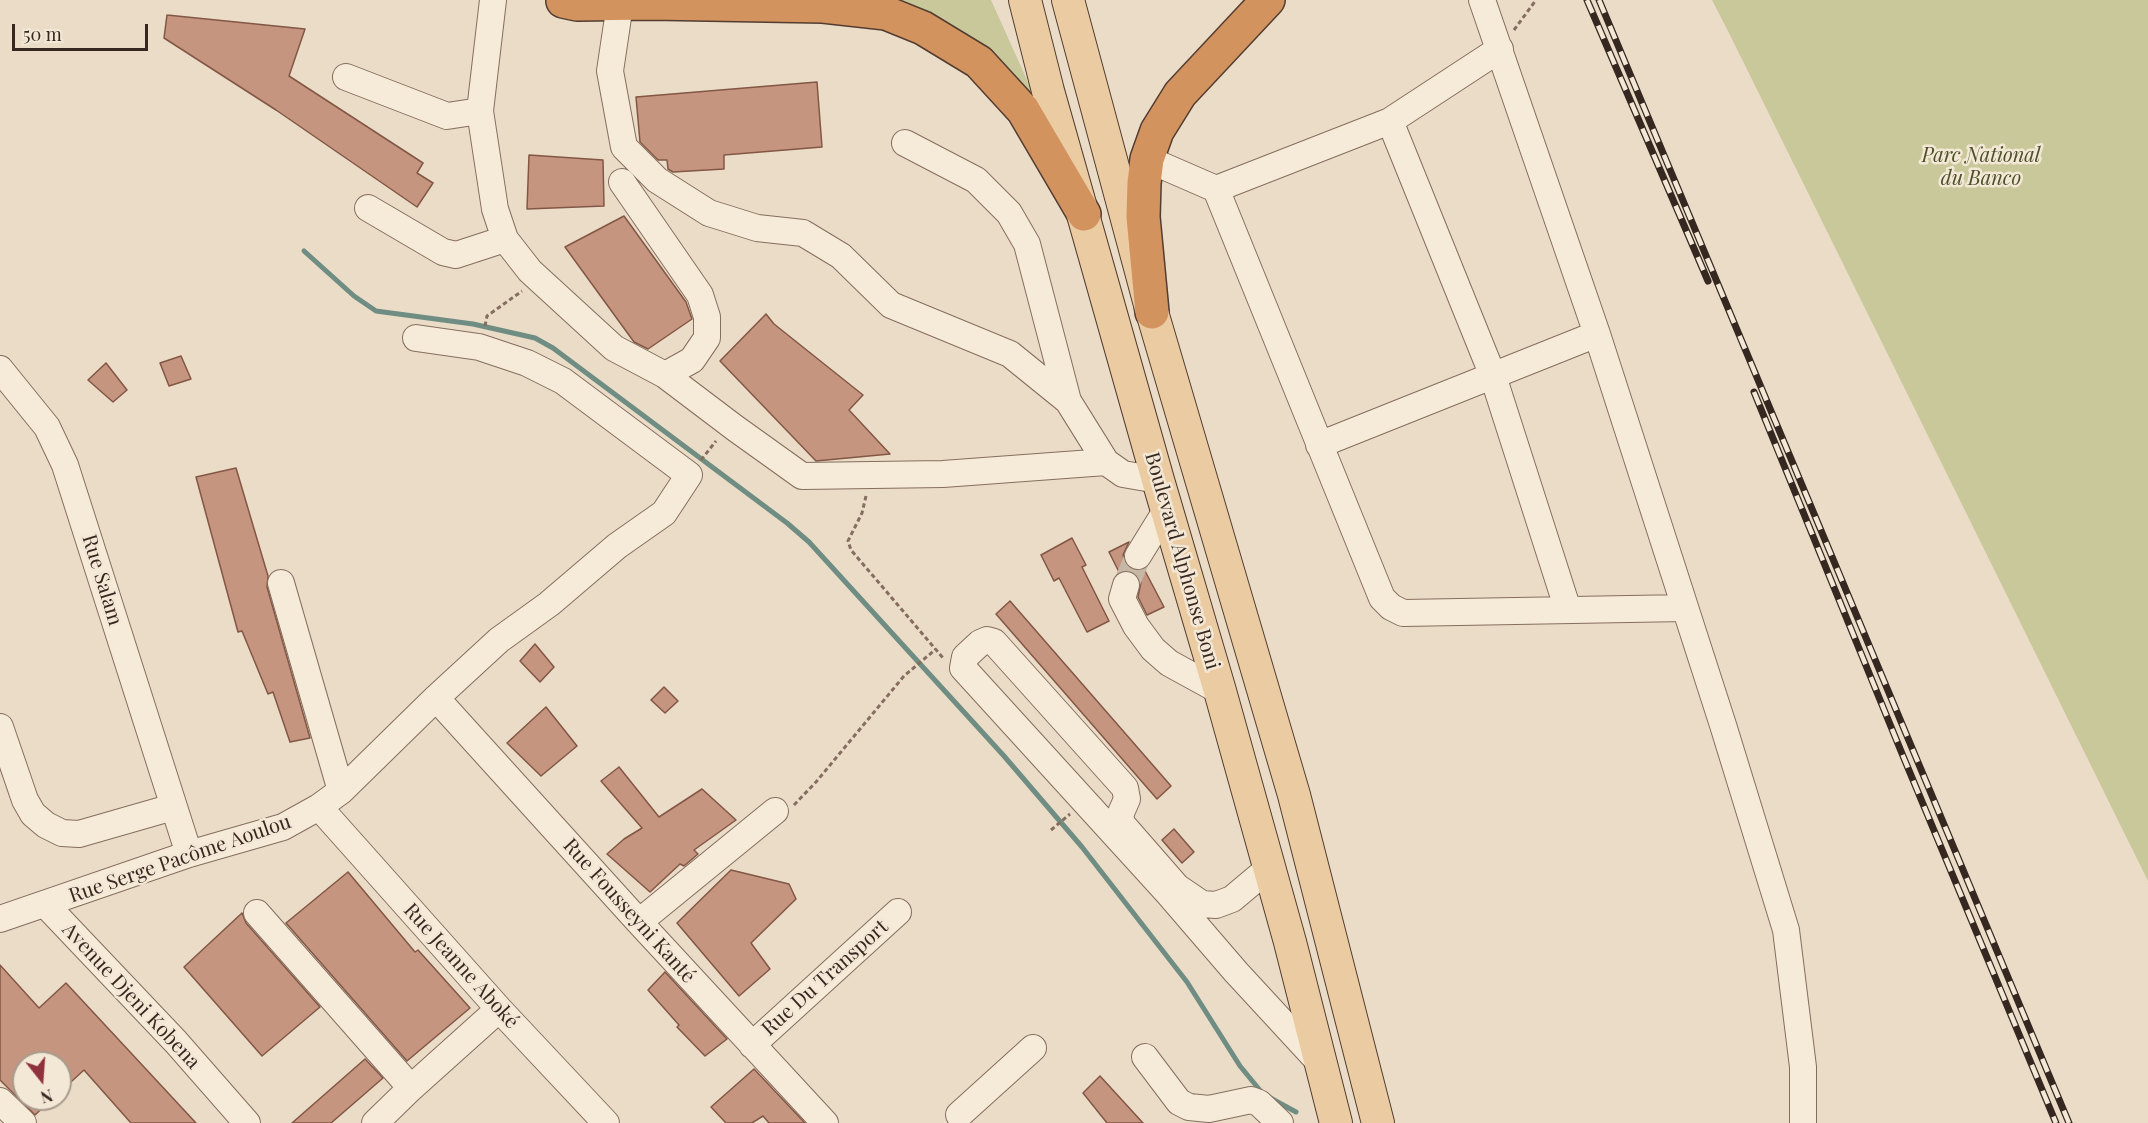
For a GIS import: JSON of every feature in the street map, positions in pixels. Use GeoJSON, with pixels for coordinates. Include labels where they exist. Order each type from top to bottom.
{"type":"FeatureCollection","features":[{"type":"Feature","properties":{"kind":"highway"},"geometry":{"type":"LineString","coordinates":[[559,0],[577,4],[823,6],[886,13],[923,28],[979,62],[1023,110],[1084,214]]}},
{"type":"Feature","properties":{"kind":"highway"},"geometry":{"type":"LineString","coordinates":[[1152,312],[1143,217],[1147,159],[1156,131],[1180,94],[1268,0]]}},
{"type":"Feature","properties":{"kind":"main road","name":"Boulevard Alphonse Boni"},"geometry":{"type":"LineString","coordinates":[[1025,0],[1048,91],[1290,942],[1336,1123]]}},
{"type":"Feature","properties":{"kind":"main road","name":"Boulevard Alphonse Boni"},"geometry":{"type":"LineString","coordinates":[[1068,0],[1152,312],[1294,795],[1378,1123]]}},
{"type":"Feature","properties":{"kind":"street"},"geometry":{"type":"LineString","coordinates":[[493,0],[480,111],[495,209],[506,239],[519,259],[614,348],[665,375],[802,477],[943,474],[1106,462]]}},
{"type":"Feature","properties":{"kind":"street"},"geometry":{"type":"LineString","coordinates":[[1482,0],[1597,334],[1686,608],[1786,930],[1803,1067],[1803,1123]]}},
{"type":"Feature","properties":{"kind":"street"},"geometry":{"type":"LineString","coordinates":[[620,4],[609,71],[624,147],[657,180],[710,213],[757,228],[803,233],[841,256],[891,305],[1010,354],[1068,401]]}},
{"type":"Feature","properties":{"kind":"street"},"geometry":{"type":"LineString","coordinates":[[1216,189],[1390,121],[1500,49]]}},
{"type":"Feature","properties":{"kind":"street"},"geometry":{"type":"LineString","coordinates":[[346,77],[447,116],[480,111]]}},
{"type":"Feature","properties":{"kind":"street"},"geometry":{"type":"LineString","coordinates":[[1390,121],[1493,376],[1568,610]]}},
{"type":"Feature","properties":{"kind":"street"},"geometry":{"type":"LineString","coordinates":[[905,142],[976,180],[1009,213],[1028,244],[1068,401],[1106,462],[1123,474],[1163,494],[1138,556]]}},
{"type":"Feature","properties":{"kind":"street"},"geometry":{"type":"LineString","coordinates":[[1147,159],[1216,189],[1382,598],[1391,607],[1403,613],[1686,608]]}},
{"type":"Feature","properties":{"kind":"street"},"geometry":{"type":"LineString","coordinates":[[622,182],[700,296],[707,318],[707,338],[692,360],[665,375]]}},
{"type":"Feature","properties":{"kind":"street"},"geometry":{"type":"LineString","coordinates":[[368,208],[443,252],[456,255],[506,239]]}},
{"type":"Feature","properties":{"kind":"street"},"geometry":{"type":"LineString","coordinates":[[1319,445],[1597,334]]}},
{"type":"Feature","properties":{"kind":"street","name":"Rue Serge Pacôme Aoulou"},"geometry":{"type":"LineString","coordinates":[[45,904],[189,854],[284,827],[319,807],[341,791],[499,640],[549,604],[617,546],[664,513],[689,476],[563,381],[527,363],[479,347],[416,338]]}},
{"type":"Feature","properties":{"kind":"street","name":"Rue Salam"},"geometry":{"type":"LineString","coordinates":[[0,369],[47,427],[65,465],[172,807],[189,854]]}},
{"type":"Feature","properties":{"kind":"street"},"geometry":{"type":"LineString","coordinates":[[281,583],[341,791]]}},
{"type":"Feature","properties":{"kind":"street"},"geometry":{"type":"LineString","coordinates":[[1126,585],[1122,599],[1136,626],[1153,649],[1169,663],[1220,691]]}},
{"type":"Feature","properties":{"kind":"street"},"geometry":{"type":"LineString","coordinates":[[1269,868],[1232,899],[1216,904],[1202,904],[1178,887],[1122,824],[1120,815],[1127,799],[1125,789],[994,642],[987,640],[980,643],[965,657],[963,668],[1320,1063]]}},
{"type":"Feature","properties":{"kind":"street","name":"Rue Fousseyni Kanté"},"geometry":{"type":"LineString","coordinates":[[436,698],[825,1123]]}},
{"type":"Feature","properties":{"kind":"street"},"geometry":{"type":"LineString","coordinates":[[0,728],[25,800],[33,814],[62,833],[78,834],[172,807]]}},
{"type":"Feature","properties":{"kind":"street","name":"Rue Jeanne Aboké"},"geometry":{"type":"LineString","coordinates":[[319,807],[498,1009],[606,1123]]}},
{"type":"Feature","properties":{"kind":"street"},"geometry":{"type":"LineString","coordinates":[[639,922],[775,811]]}},
{"type":"Feature","properties":{"kind":"street"},"geometry":{"type":"LineString","coordinates":[[0,919],[45,904]]}},
{"type":"Feature","properties":{"kind":"street","name":"Avenue Djeni Kobena"},"geometry":{"type":"LineString","coordinates":[[45,904],[176,1042],[247,1123]]}},
{"type":"Feature","properties":{"kind":"street","name":"Rue Du Transport"},"geometry":{"type":"LineString","coordinates":[[752,1045],[898,912]]}},
{"type":"Feature","properties":{"kind":"street"},"geometry":{"type":"LineString","coordinates":[[257,913],[411,1088]]}},
{"type":"Feature","properties":{"kind":"street"},"geometry":{"type":"LineString","coordinates":[[375,1123],[498,1009]]}},
{"type":"Feature","properties":{"kind":"street"},"geometry":{"type":"LineString","coordinates":[[957,1120],[1033,1048]]}},
{"type":"Feature","properties":{"kind":"street"},"geometry":{"type":"LineString","coordinates":[[1144,1057],[1179,1102],[1188,1107],[1209,1109],[1251,1100],[1259,1103],[1280,1123]]}},
{"type":"Feature","properties":{"kind":"street"},"geometry":{"type":"LineString","coordinates":[[0,1101],[23,1123]]}},
{"type":"Feature","properties":{"kind":"path"},"geometry":{"type":"LineString","coordinates":[[1500,49],[1536,0]]}},
{"type":"Feature","properties":{"kind":"path"},"geometry":{"type":"LineString","coordinates":[[488,316],[538,279]]}},
{"type":"Feature","properties":{"kind":"path"},"geometry":{"type":"LineString","coordinates":[[775,811],[793,805],[816,782],[904,676],[936,649]]}},
{"type":"Feature","properties":{"kind":"path"},"geometry":{"type":"LineString","coordinates":[[1051,830],[1068,816]]}},
{"type":"Feature","properties":{"kind":"green space"},"geometry":{"type":"Polygon","coordinates":[[[707,0],[991,0],[1032,91],[1027,94],[952,32],[707,0]]]}},
{"type":"Feature","properties":{"kind":"green space","name":"Parc National du Banco"},"geometry":{"type":"Polygon","coordinates":[[[1712,0],[2148,0],[2148,881],[1729,33],[1712,0]]]}},
{"type":"Feature","properties":{"kind":"building"},"geometry":{"type":"Polygon","coordinates":[[[167,15],[305,29],[289,76],[423,163],[417,173],[433,183],[417,207],[276,110],[164,38],[167,15]]]}},
{"type":"Feature","properties":{"kind":"building"},"geometry":{"type":"Polygon","coordinates":[[[817,82],[822,147],[724,155],[724,169],[673,172],[668,169],[667,160],[658,160],[640,142],[636,97],[817,82]]]}},
{"type":"Feature","properties":{"kind":"building"},"geometry":{"type":"Polygon","coordinates":[[[529,155],[603,160],[604,206],[527,209],[529,155]]]}},
{"type":"Feature","properties":{"kind":"building"},"geometry":{"type":"Polygon","coordinates":[[[624,216],[686,302],[692,319],[648,349],[634,342],[565,247],[624,216]]]}},
{"type":"Feature","properties":{"kind":"building"},"geometry":{"type":"Polygon","coordinates":[[[766,314],[774,324],[863,395],[849,410],[890,454],[816,461],[720,361],[766,314]]]}},
{"type":"Feature","properties":{"kind":"building"},"geometry":{"type":"Polygon","coordinates":[[[181,356],[191,379],[169,386],[160,363],[181,356]]]}},
{"type":"Feature","properties":{"kind":"building"},"geometry":{"type":"Polygon","coordinates":[[[106,363],[127,390],[113,402],[88,380],[106,363]]]}},
{"type":"Feature","properties":{"kind":"building"},"geometry":{"type":"Polygon","coordinates":[[[236,468],[268,576],[267,587],[310,738],[290,742],[273,692],[268,694],[242,631],[238,632],[196,477],[236,468]]]}},
{"type":"Feature","properties":{"kind":"building"},"geometry":{"type":"Polygon","coordinates":[[[1072,538],[1086,565],[1082,567],[1109,621],[1087,632],[1059,578],[1054,581],[1041,555],[1072,538]]]}},
{"type":"Feature","properties":{"kind":"building"},"geometry":{"type":"Polygon","coordinates":[[[1129,542],[1123,555],[1125,563],[1137,571],[1144,569],[1164,607],[1147,615],[1138,597],[1141,582],[1137,575],[1130,570],[1119,572],[1109,552],[1129,542]]]}},
{"type":"Feature","properties":{"kind":"building"},"geometry":{"type":"Polygon","coordinates":[[[1010,601],[1171,786],[1157,799],[996,614],[1010,601]]]}},
{"type":"Feature","properties":{"kind":"building"},"geometry":{"type":"Polygon","coordinates":[[[535,644],[554,667],[540,682],[520,661],[535,644]]]}},
{"type":"Feature","properties":{"kind":"building"},"geometry":{"type":"Polygon","coordinates":[[[664,687],[678,701],[665,713],[651,700],[664,687]]]}},
{"type":"Feature","properties":{"kind":"building"},"geometry":{"type":"Polygon","coordinates":[[[546,707],[577,746],[541,776],[507,743],[546,707]]]}},
{"type":"Feature","properties":{"kind":"building"},"geometry":{"type":"Polygon","coordinates":[[[619,767],[659,817],[702,789],[736,820],[694,850],[698,854],[684,866],[680,864],[650,892],[607,854],[624,839],[642,828],[601,781],[619,767]]]}},
{"type":"Feature","properties":{"kind":"building"},"geometry":{"type":"Polygon","coordinates":[[[1174,829],[1194,852],[1182,863],[1162,840],[1174,829]]]}},
{"type":"Feature","properties":{"kind":"building"},"geometry":{"type":"Polygon","coordinates":[[[731,870],[789,884],[796,899],[751,943],[770,969],[739,996],[677,923],[731,870]]]}},
{"type":"Feature","properties":{"kind":"building"},"geometry":{"type":"Polygon","coordinates":[[[348,872],[415,952],[418,950],[470,1008],[407,1061],[286,923],[348,872]]]}},
{"type":"Feature","properties":{"kind":"building"},"geometry":{"type":"Polygon","coordinates":[[[242,913],[246,923],[320,1007],[262,1056],[184,967],[242,913]]]}},
{"type":"Feature","properties":{"kind":"building"},"geometry":{"type":"Polygon","coordinates":[[[0,965],[39,1008],[66,983],[196,1123],[131,1123],[84,1070],[72,1081],[72,1051],[12,1051],[12,1092],[0,1080],[0,965]]]}},
{"type":"Feature","properties":{"kind":"building"},"geometry":{"type":"Polygon","coordinates":[[[665,972],[727,1039],[705,1056],[677,1027],[679,1025],[648,990],[665,972]]]}},
{"type":"Feature","properties":{"kind":"building"},"geometry":{"type":"Polygon","coordinates":[[[365,1059],[383,1078],[331,1123],[292,1123],[365,1059]]]}},
{"type":"Feature","properties":{"kind":"building"},"geometry":{"type":"Polygon","coordinates":[[[754,1069],[805,1123],[769,1123],[763,1116],[752,1123],[726,1123],[711,1107],[754,1069]]]}},
{"type":"Feature","properties":{"kind":"building"},"geometry":{"type":"Polygon","coordinates":[[[1100,1076],[1143,1123],[1107,1123],[1083,1093],[1100,1076]]]}},
{"type":"Feature","properties":{"kind":"waterway"},"geometry":{"type":"LineString","coordinates":[[304,251],[354,296],[376,311],[473,324],[535,338],[553,348],[787,523],[809,542],[1004,756],[1082,847],[1187,982],[1240,1066],[1263,1094],[1296,1112]]}},
{"type":"Feature","properties":{"kind":"tunnel"},"geometry":{"type":"LineString","coordinates":[[1126,585],[1138,556]]}},
{"type":"Feature","properties":{"kind":"railway"},"geometry":{"type":"LineString","coordinates":[[1587,0],[1708,281]]}},
{"type":"Feature","properties":{"kind":"railway"},"geometry":{"type":"LineString","coordinates":[[1599,0],[2069,1123]]}},
{"type":"Feature","properties":{"kind":"railway"},"geometry":{"type":"LineString","coordinates":[[1754,392],[2056,1123]]}}]}
